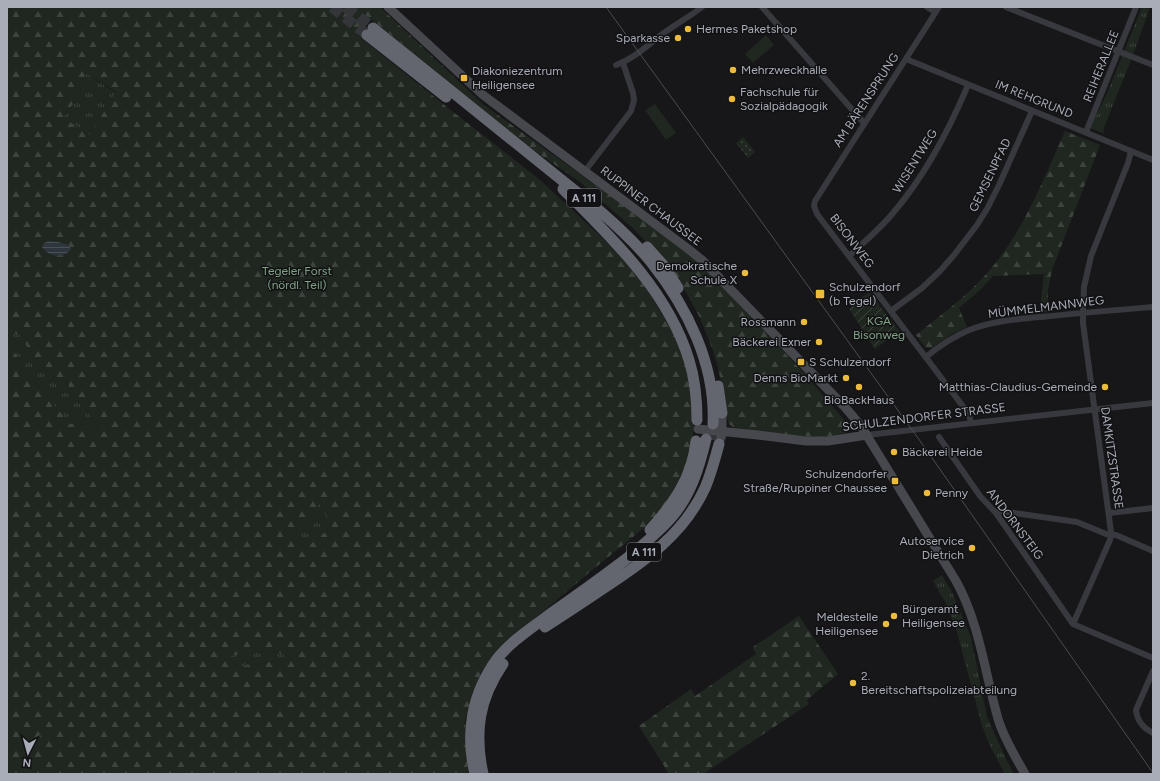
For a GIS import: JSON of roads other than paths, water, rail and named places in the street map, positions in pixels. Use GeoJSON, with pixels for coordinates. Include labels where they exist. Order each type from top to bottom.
{"type":"FeatureCollection","features":[{"type":"Feature","properties":{"kind":"highway","name":"A 111"},"geometry":{"type":"LineString","coordinates":[[475,774],[470,739],[473,712],[478,692],[486,675],[498,658],[516,640],[534,630],[637,558],[656,542],[674,523],[691,500],[708,459],[708,432],[713,398],[710,378],[703,355],[685,315],[661,275],[637,246],[614,223],[537,160],[370,32],[562,189],[594,220],[630,260],[646,280],[664,307],[680,337],[689,359],[696,393],[708,432]]}},
{"type":"Feature","properties":{"kind":"highway"},"geometry":{"type":"LineString","coordinates":[[537,160],[573,184],[599,205],[646,246],[664,266],[690,309],[707,345],[717,377],[722,413]]}},
{"type":"Feature","properties":{"kind":"highway"},"geometry":{"type":"LineString","coordinates":[[534,630],[608,564],[650,530],[675,500],[708,432]]}},
{"type":"Feature","properties":{"kind":"highway","name":"A 111"},"geometry":{"type":"LineString","coordinates":[[483,774],[478,736],[481,711],[488,690],[503,664],[534,630]]}},
{"type":"Feature","properties":{"kind":"street","name":"RUPPINER CHAUSSEE"},"geometry":{"type":"LineString","coordinates":[[388,7],[483,95],[702,260],[844,406],[867,435],[956,581],[969,606],[1000,722],[1010,745],[1026,774]]}},
{"type":"Feature","properties":{"kind":"street"},"geometry":{"type":"LineString","coordinates":[[616,65],[623,63],[702,7]]}},
{"type":"Feature","properties":{"kind":"street"},"geometry":{"type":"LineString","coordinates":[[762,7],[864,123]]}},
{"type":"Feature","properties":{"kind":"street"},"geometry":{"type":"LineString","coordinates":[[927,7],[937,10]]}},
{"type":"Feature","properties":{"kind":"street"},"geometry":{"type":"LineString","coordinates":[[1006,7],[1153,65]]}},
{"type":"Feature","properties":{"kind":"street","name":"REIHERALLEE"},"geometry":{"type":"LineString","coordinates":[[1086,132],[1136,7]]}},
{"type":"Feature","properties":{"kind":"street","name":"AM BÄRENSPRUNG"},"geometry":{"type":"LineString","coordinates":[[814,206],[815,201],[937,10]]}},
{"type":"Feature","properties":{"kind":"street","name":"IM REHGRUND"},"geometry":{"type":"LineString","coordinates":[[906,58],[968,85],[1153,160]]}},
{"type":"Feature","properties":{"kind":"street"},"geometry":{"type":"LineString","coordinates":[[585,171],[631,110],[634,100],[633,93],[623,63]]}},
{"type":"Feature","properties":{"kind":"street","name":"WISENTWEG"},"geometry":{"type":"LineString","coordinates":[[849,256],[893,213],[915,185],[936,150],[968,85]]}},
{"type":"Feature","properties":{"kind":"street","name":"GEMSENPFAD"},"geometry":{"type":"LineString","coordinates":[[891,311],[922,288],[940,271],[977,225],[987,210],[1000,184],[1032,111]]}},
{"type":"Feature","properties":{"kind":"street","name":"DAMKITZSTRASSE"},"geometry":{"type":"LineString","coordinates":[[1073,624],[1111,535],[1083,323],[1084,287],[1091,256],[1128,163],[1131,151]]}},
{"type":"Feature","properties":{"kind":"street","name":"BISONWEG"},"geometry":{"type":"LineString","coordinates":[[814,206],[817,214],[968,413],[970,423]]}},
{"type":"Feature","properties":{"kind":"street","name":"MÜMMELMANNWEG"},"geometry":{"type":"LineString","coordinates":[[926,357],[945,342],[983,325],[1002,321],[1153,307]]}},
{"type":"Feature","properties":{"kind":"street","name":"SCHULZENDORFER STRASSE"},"geometry":{"type":"LineString","coordinates":[[708,432],[758,435],[806,441],[828,441],[867,435],[1153,403]]}},
{"type":"Feature","properties":{"kind":"street"},"geometry":{"type":"LineString","coordinates":[[708,432],[722,413]]}},
{"type":"Feature","properties":{"kind":"street","name":"ANDORNSTEIG"},"geometry":{"type":"LineString","coordinates":[[939,437],[980,496],[996,513],[1073,624]]}},
{"type":"Feature","properties":{"kind":"street"},"geometry":{"type":"LineString","coordinates":[[1109,513],[1153,508]]}},
{"type":"Feature","properties":{"kind":"street"},"geometry":{"type":"LineString","coordinates":[[996,513],[1000,511],[1077,522],[1106,534],[1116,535],[1153,551]]}},
{"type":"Feature","properties":{"kind":"street"},"geometry":{"type":"LineString","coordinates":[[1073,624],[1153,658]]}},
{"type":"Feature","properties":{"kind":"street"},"geometry":{"type":"LineString","coordinates":[[1153,671],[1136,710],[1137,717],[1141,724],[1146,730],[1153,733]]}},
{"type":"Feature","properties":{"kind":"tunnel"},"geometry":{"type":"LineString","coordinates":[[332,7],[367,35]]}},
{"type":"Feature","properties":{"kind":"tunnel"},"geometry":{"type":"LineString","coordinates":[[346,7],[373,28]]}},
{"type":"Feature","properties":{"kind":"tunnel"},"geometry":{"type":"LineString","coordinates":[[712,440],[713,424]]}},
{"type":"Feature","properties":{"kind":"tram line"},"geometry":{"type":"LineString","coordinates":[[606,7],[918,438],[1153,773]]}},
{"type":"Feature","properties":{"kind":"place","name":"Hermes Paketshop"},"geometry":{"type":"Point","coordinates":[688,29]}},
{"type":"Feature","properties":{"kind":"place","name":"Sparkasse"},"geometry":{"type":"Point","coordinates":[678,38]}},
{"type":"Feature","properties":{"kind":"place","name":"Mehrzweckhalle"},"geometry":{"type":"Point","coordinates":[733,70]}},
{"type":"Feature","properties":{"kind":"place","name":"Diakoniezentrum Heiligensee"},"geometry":{"type":"Point","coordinates":[464,78]}},
{"type":"Feature","properties":{"kind":"place","name":"Fachschule für Sozialpädagogik"},"geometry":{"type":"Point","coordinates":[732,99]}},
{"type":"Feature","properties":{"kind":"place","name":"Demokratische Schule X"},"geometry":{"type":"Point","coordinates":[745,273]}},
{"type":"Feature","properties":{"kind":"place","name":"Schulzendorf (b Tegel)"},"geometry":{"type":"Point","coordinates":[820,294]}},
{"type":"Feature","properties":{"kind":"place","name":"Rossmann"},"geometry":{"type":"Point","coordinates":[804,322]}},
{"type":"Feature","properties":{"kind":"place","name":"Bäckerei Exner"},"geometry":{"type":"Point","coordinates":[819,342]}},
{"type":"Feature","properties":{"kind":"place","name":"S Schulzendorf"},"geometry":{"type":"Point","coordinates":[801,362]}},
{"type":"Feature","properties":{"kind":"place","name":"Denns BioMarkt"},"geometry":{"type":"Point","coordinates":[846,378]}},
{"type":"Feature","properties":{"kind":"place","name":"BioBackHaus"},"geometry":{"type":"Point","coordinates":[859,387]}},
{"type":"Feature","properties":{"kind":"place","name":"Matthias-Claudius-Gemeinde"},"geometry":{"type":"Point","coordinates":[1105,387]}},
{"type":"Feature","properties":{"kind":"place","name":"Bäckerei Heide"},"geometry":{"type":"Point","coordinates":[894,452]}},
{"type":"Feature","properties":{"kind":"place","name":"Schulzendorfer Straße/Ruppiner Chaussee"},"geometry":{"type":"Point","coordinates":[895,481]}},
{"type":"Feature","properties":{"kind":"place","name":"Penny"},"geometry":{"type":"Point","coordinates":[927,493]}},
{"type":"Feature","properties":{"kind":"place","name":"Autoservice Dietrich"},"geometry":{"type":"Point","coordinates":[972,548]}},
{"type":"Feature","properties":{"kind":"place","name":"Bürgeramt Heiligensee"},"geometry":{"type":"Point","coordinates":[894,616]}},
{"type":"Feature","properties":{"kind":"place","name":"Meldestelle Heiligensee"},"geometry":{"type":"Point","coordinates":[886,624]}},
{"type":"Feature","properties":{"kind":"place","name":"2. Bereitschaftspolizeiabteilung"},"geometry":{"type":"Point","coordinates":[853,683]}},
{"type":"Feature","properties":{"kind":"park label","name":"Tegeler Forst (nördl. Teil)"},"geometry":{"type":"Point","coordinates":[297,278]}},
{"type":"Feature","properties":{"kind":"park label","name":"KGA Bisonweg"},"geometry":{"type":"Point","coordinates":[879,328]}}]}
